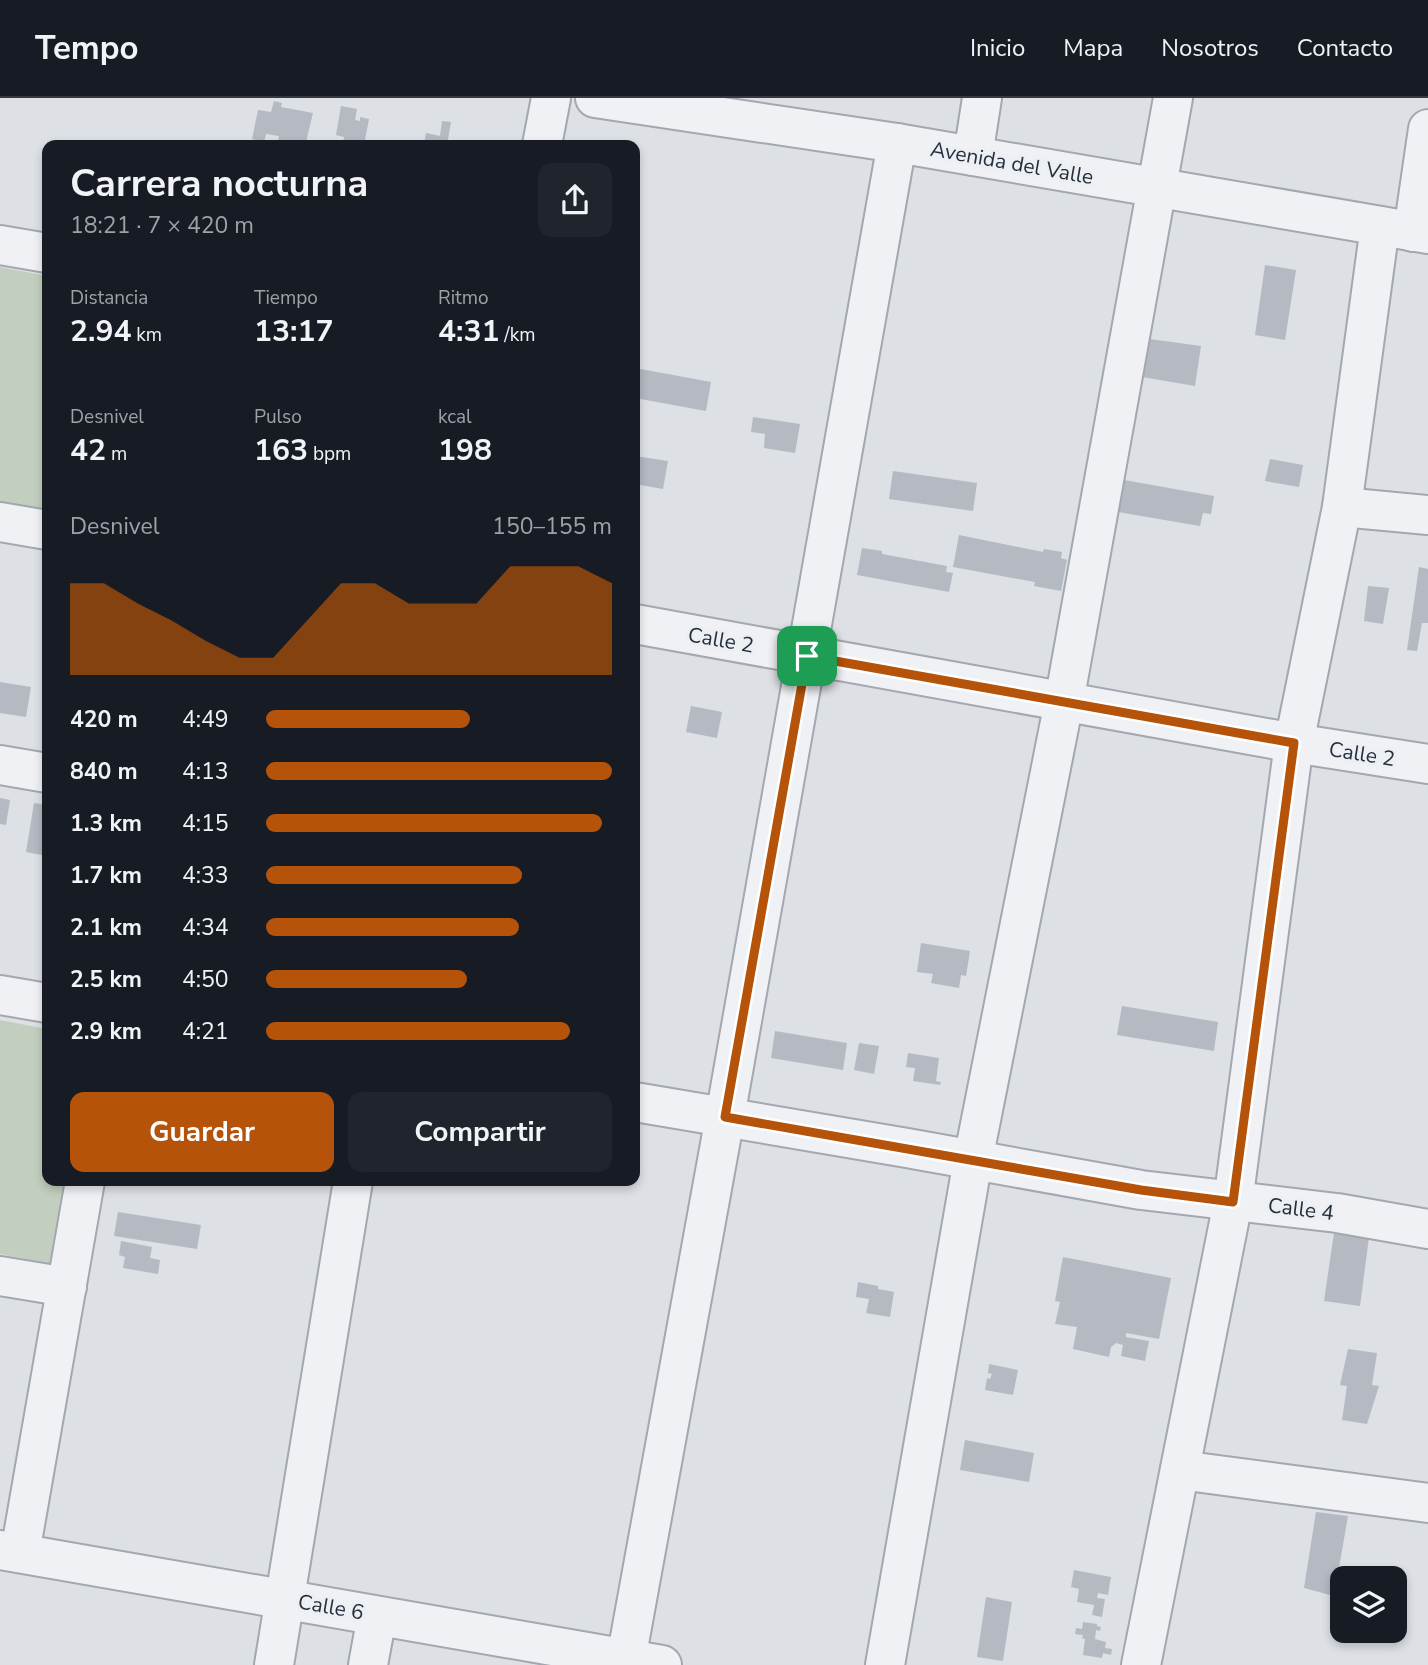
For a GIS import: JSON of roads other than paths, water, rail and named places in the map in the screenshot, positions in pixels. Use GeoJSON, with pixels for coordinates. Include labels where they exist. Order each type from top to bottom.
{"type":"FeatureCollection","features":[{"type":"Feature","properties":{"kind":"street"},"geometry":{"type":"LineString","coordinates":[[543,140],[551,98]]}},
{"type":"Feature","properties":{"kind":"street","name":"Avenida del Valle"},"geometry":{"type":"LineString","coordinates":[[595,98],[682,104],[1407,231]]}},
{"type":"Feature","properties":{"kind":"street"},"geometry":{"type":"LineString","coordinates":[[973,156],[982,98]]}},
{"type":"Feature","properties":{"kind":"street"},"geometry":{"type":"LineString","coordinates":[[885,1665],[973,1160],[1064,702],[1173,98]]}},
{"type":"Feature","properties":{"kind":"street"},"geometry":{"type":"LineString","coordinates":[[1141,1665],[1233,1202],[1294,743],[1342,507],[1407,231],[1428,129]]}},
{"type":"Feature","properties":{"kind":"street"},"geometry":{"type":"LineString","coordinates":[[638,1663],[725,1117],[897,143]]}},
{"type":"Feature","properties":{"kind":"street"},"geometry":{"type":"LineString","coordinates":[[0,245],[42,252]]}},
{"type":"Feature","properties":{"kind":"street"},"geometry":{"type":"LineString","coordinates":[[1342,507],[1428,515]]}},
{"type":"Feature","properties":{"kind":"street"},"geometry":{"type":"LineString","coordinates":[[0,522],[42,529]]}},
{"type":"Feature","properties":{"kind":"street","name":"Calle 2"},"geometry":{"type":"LineString","coordinates":[[640,625],[1294,743],[1428,764]]}},
{"type":"Feature","properties":{"kind":"street"},"geometry":{"type":"LineString","coordinates":[[0,765],[42,772]]}},
{"type":"Feature","properties":{"kind":"street"},"geometry":{"type":"LineString","coordinates":[[0,995],[42,1002]]}},
{"type":"Feature","properties":{"kind":"street","name":"Calle 4"},"geometry":{"type":"LineString","coordinates":[[640,1103],[1141,1190],[1337,1213],[1428,1229]]}},
{"type":"Feature","properties":{"kind":"street"},"geometry":{"type":"LineString","coordinates":[[10,1551],[67,1287],[84,1186]]}},
{"type":"Feature","properties":{"kind":"street"},"geometry":{"type":"LineString","coordinates":[[274,1665],[352,1186]]}},
{"type":"Feature","properties":{"kind":"street"},"geometry":{"type":"LineString","coordinates":[[0,1276],[67,1287]]}},
{"type":"Feature","properties":{"kind":"street"},"geometry":{"type":"LineString","coordinates":[[1180,1470],[1428,1503]]}},
{"type":"Feature","properties":{"kind":"street","name":"Calle 6"},"geometry":{"type":"LineString","coordinates":[[10,1551],[638,1663]]}},
{"type":"Feature","properties":{"kind":"street"},"geometry":{"type":"LineString","coordinates":[[368,1665],[377,1616]]}}]}
